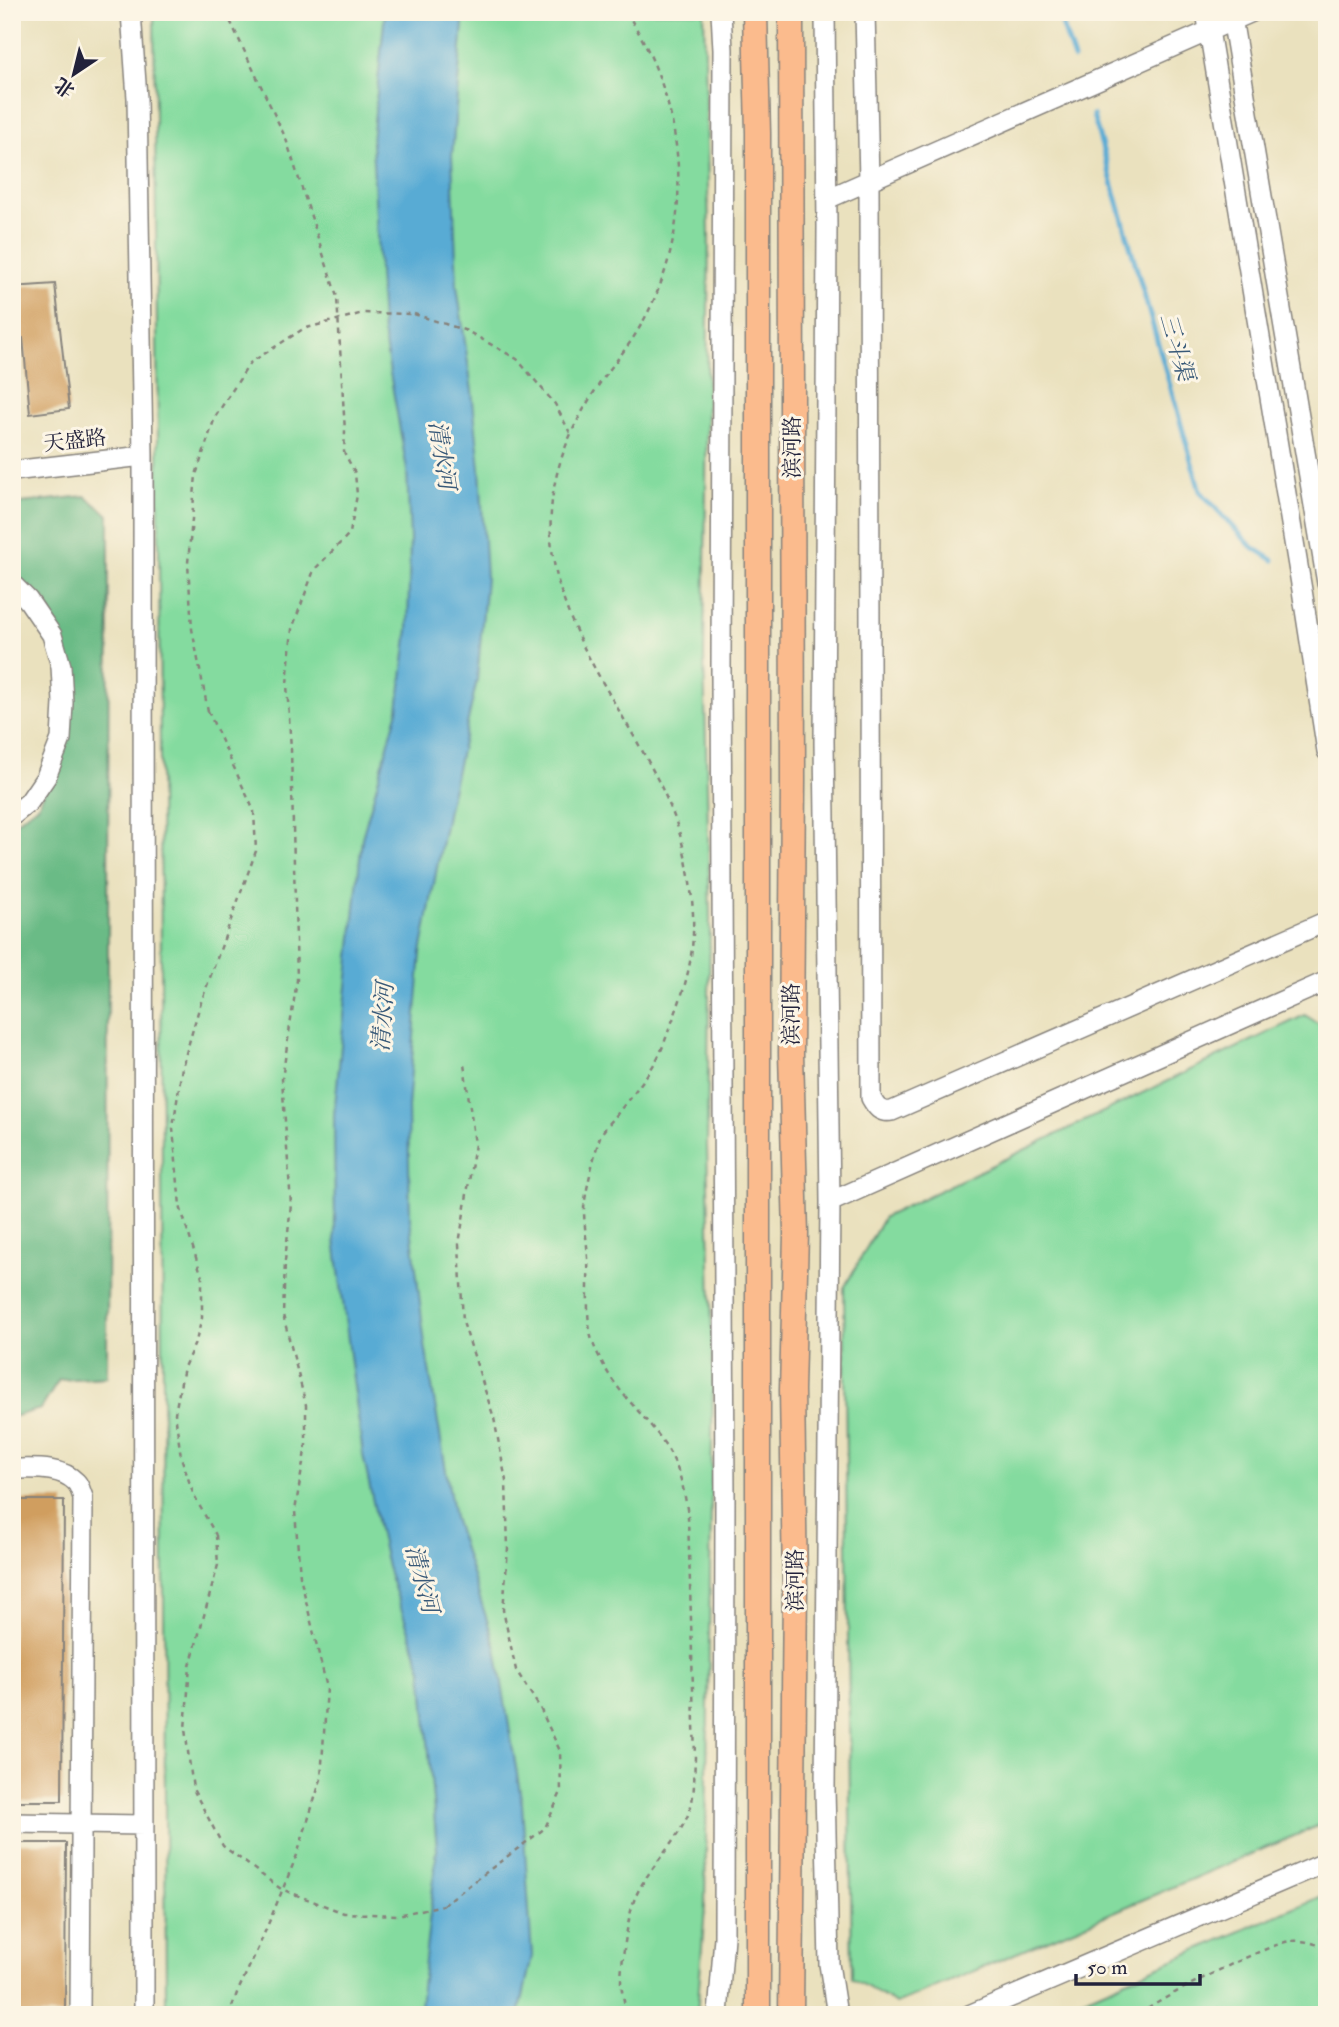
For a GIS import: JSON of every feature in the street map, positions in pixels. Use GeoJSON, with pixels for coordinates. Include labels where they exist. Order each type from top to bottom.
{"type":"FeatureCollection","features":[{"type":"Feature","properties":{"kind":"main road","name":"滨河路"},"geometry":{"type":"LineString","coordinates":[[755,12],[758,147],[758,2015]]}},
{"type":"Feature","properties":{"kind":"main road","name":"滨河路"},"geometry":{"type":"LineString","coordinates":[[790,12],[793,766],[791,1054],[796,1234],[792,1390],[795,1585],[791,2015]]}},
{"type":"Feature","properties":{"kind":"street"},"geometry":{"type":"LineString","coordinates":[[131,12],[137,98],[143,456],[144,2015]]}},
{"type":"Feature","properties":{"kind":"street"},"geometry":{"type":"LineString","coordinates":[[718,2015],[724,1937],[725,1579],[721,12]]}},
{"type":"Feature","properties":{"kind":"street"},"geometry":{"type":"LineString","coordinates":[[825,12],[827,199],[824,742],[830,1202],[825,1789],[829,1964],[837,2015]]}},
{"type":"Feature","properties":{"kind":"street"},"geometry":{"type":"LineString","coordinates":[[864,12],[869,180],[871,1098],[876,1108],[885,1112],[892,1111],[1327,921]]}},
{"type":"Feature","properties":{"kind":"street"},"geometry":{"type":"LineString","coordinates":[[827,199],[1208,22],[1252,12]]}},
{"type":"Feature","properties":{"kind":"street"},"geometry":{"type":"LineString","coordinates":[[1232,17],[1327,583]]}},
{"type":"Feature","properties":{"kind":"street"},"geometry":{"type":"LineString","coordinates":[[1208,22],[1327,751]]}},
{"type":"Feature","properties":{"kind":"street","name":"天盛路"},"geometry":{"type":"LineString","coordinates":[[12,471],[143,456]]}},
{"type":"Feature","properties":{"kind":"street"},"geometry":{"type":"LineString","coordinates":[[12,583],[28,600],[52,635],[61,666],[64,703],[61,738],[46,777],[29,803],[12,816]]}},
{"type":"Feature","properties":{"kind":"street"},"geometry":{"type":"LineString","coordinates":[[830,1202],[1327,981]]}},
{"type":"Feature","properties":{"kind":"street"},"geometry":{"type":"LineString","coordinates":[[12,1469],[39,1469],[63,1473],[78,1483],[83,1497],[80,2015]]}},
{"type":"Feature","properties":{"kind":"street"},"geometry":{"type":"LineString","coordinates":[[12,1823],[144,1825]]}},
{"type":"Feature","properties":{"kind":"street"},"geometry":{"type":"LineString","coordinates":[[969,2015],[1327,1862]]}},
{"type":"Feature","properties":{"kind":"path"},"geometry":{"type":"LineString","coordinates":[[226,12],[286,139],[337,297],[344,452],[355,473],[357,495],[350,533],[314,570],[292,629],[287,684],[292,749],[297,980],[282,1079],[291,1204],[285,1261],[284,1315],[306,1405],[306,1445],[295,1511],[300,1576],[327,1688],[321,1779],[297,1855],[229,2015]]}},
{"type":"Feature","properties":{"kind":"path"},"geometry":{"type":"LineString","coordinates":[[626,12],[638,30],[658,73],[670,110],[678,149],[677,224],[659,288],[639,329],[598,386],[570,433],[556,475],[551,511],[551,555],[579,641],[650,764],[673,815],[690,881],[695,929],[690,970],[680,1004],[657,1059],[600,1136],[584,1206],[590,1334],[602,1363],[616,1386],[670,1453],[683,1482],[688,1516],[695,1758],[692,1797],[678,1833],[649,1872],[634,1900],[621,1984],[627,2015]]}},
{"type":"Feature","properties":{"kind":"path"},"geometry":{"type":"LineString","coordinates":[[464,1064],[475,1144],[459,1244],[463,1322],[494,1419],[506,1481],[508,1549],[503,1610],[516,1670],[540,1708],[560,1751],[561,1792],[545,1829],[443,1905],[398,1915],[344,1913],[281,1889],[223,1846],[193,1789],[185,1729],[190,1666],[218,1565],[216,1535],[194,1496],[181,1457],[175,1413],[184,1367],[196,1341],[202,1318],[202,1277],[180,1206],[173,1128],[183,1067],[200,1005],[256,851],[254,811],[208,711],[192,629],[188,564],[196,475],[215,417],[250,363],[303,329],[362,313],[414,314],[467,331],[517,359],[555,404],[570,433]]}},
{"type":"Feature","properties":{"kind":"path"},"geometry":{"type":"LineString","coordinates":[[1140,2015],[1158,2001],[1251,1956],[1287,1942],[1309,1941],[1327,1948]]}},
{"type":"Feature","properties":{"kind":"green space"},"geometry":{"type":"Polygon","coordinates":[[[154,12],[704,12],[709,232],[704,656],[710,919],[707,1145],[713,1377],[705,1907],[697,2015],[166,2015],[154,12]]]}},
{"type":"Feature","properties":{"kind":"green space"},"geometry":{"type":"Polygon","coordinates":[[[85,496],[109,515],[107,1377],[59,1380],[41,1409],[12,1417],[12,825],[39,804],[67,736],[73,693],[67,656],[46,601],[12,573],[12,504],[85,496]]]}},
{"type":"Feature","properties":{"kind":"green space"},"geometry":{"type":"Polygon","coordinates":[[[1305,1015],[1327,1029],[1327,1822],[896,2004],[852,1978],[844,1288],[884,1217],[1305,1015]]]}},
{"type":"Feature","properties":{"kind":"green space"},"geometry":{"type":"Polygon","coordinates":[[[1327,1894],[1327,2015],[1045,2015],[1327,1894]]]}},
{"type":"Feature","properties":{"kind":"water","name":"清水河"},"geometry":{"type":"Polygon","coordinates":[[[385,12],[464,12],[452,156],[457,286],[480,468],[486,578],[477,680],[448,809],[421,953],[408,1107],[410,1218],[425,1345],[454,1518],[496,1648],[522,1804],[532,1956],[519,2015],[419,2015],[437,1849],[422,1669],[387,1567],[363,1455],[335,1240],[334,1115],[362,838],[398,710],[408,629],[410,539],[407,470],[382,327],[372,142],[385,12]]]}},
{"type":"Feature","properties":{"kind":"building"},"geometry":{"type":"Polygon","coordinates":[[[55,284],[69,409],[30,414],[23,338],[12,339],[12,287],[55,284]]]}},
{"type":"Feature","properties":{"kind":"building"},"geometry":{"type":"Polygon","coordinates":[[[12,1500],[64,1500],[62,1801],[12,1801],[12,1500]]]}},
{"type":"Feature","properties":{"kind":"building"},"geometry":{"type":"Polygon","coordinates":[[[12,1843],[66,1843],[65,2015],[12,2015],[12,1843]]]}},
{"type":"Feature","properties":{"kind":"waterway","name":"三斗渠"},"geometry":{"type":"LineString","coordinates":[[1058,12],[1074,59]]}},
{"type":"Feature","properties":{"kind":"waterway","name":"三斗渠"},"geometry":{"type":"LineString","coordinates":[[1093,115],[1200,491],[1251,546],[1273,560]]}}]}
